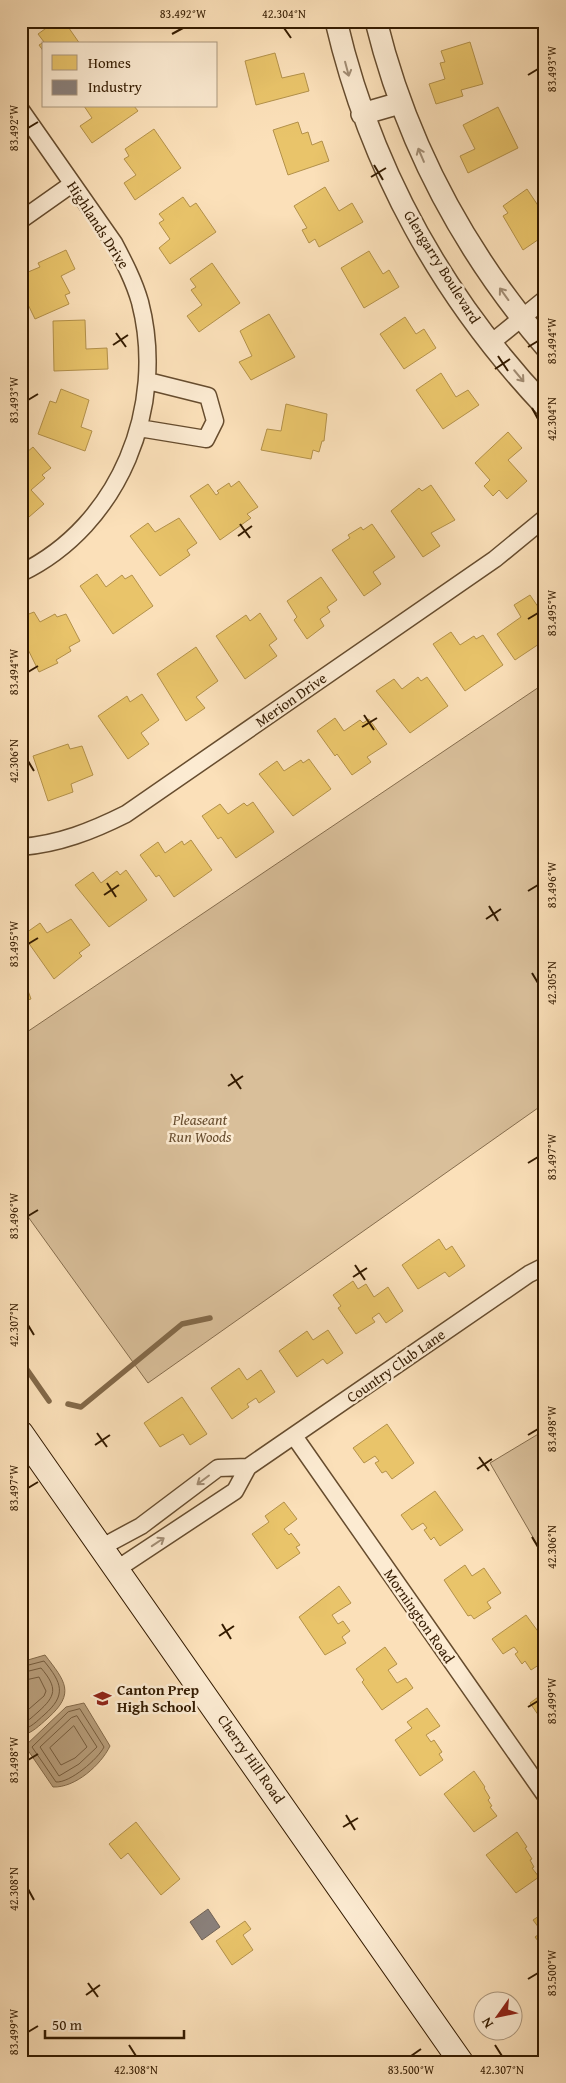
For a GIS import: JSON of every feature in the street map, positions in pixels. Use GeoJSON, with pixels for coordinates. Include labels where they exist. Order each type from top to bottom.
{"type":"FeatureCollection","features":[{"type":"Feature","properties":{"kind":"main road","name":"Cherry Hill Road"},"geometry":{"type":"LineString","coordinates":[[21,1433],[461,2062]]}},
{"type":"Feature","properties":{"kind":"street","name":"Glengarry Boulevard"},"geometry":{"type":"LineString","coordinates":[[336,21],[348,70],[362,114],[387,174],[417,234],[452,290],[491,343],[545,406]]}},
{"type":"Feature","properties":{"kind":"street"},"geometry":{"type":"LineString","coordinates":[[376,21],[400,103],[423,159],[451,214],[484,267],[521,318],[545,346]]}},
{"type":"Feature","properties":{"kind":"street"},"geometry":{"type":"LineString","coordinates":[[362,114],[400,103]]}},
{"type":"Feature","properties":{"kind":"street","name":"Highlands Drive"},"geometry":{"type":"LineString","coordinates":[[21,110],[114,243],[133,282],[145,330],[148,381],[139,428],[123,470],[99,509],[65,545],[21,573]]}},
{"type":"Feature","properties":{"kind":"street"},"geometry":{"type":"LineString","coordinates":[[21,220],[72,184]]}},
{"type":"Feature","properties":{"kind":"street"},"geometry":{"type":"LineString","coordinates":[[491,343],[545,299]]}},
{"type":"Feature","properties":{"kind":"street"},"geometry":{"type":"LineString","coordinates":[[139,428],[206,439],[215,421],[208,396],[148,381]]}},
{"type":"Feature","properties":{"kind":"street","name":"Merion Drive"},"geometry":{"type":"LineString","coordinates":[[21,846],[61,841],[95,830],[126,814],[495,559],[545,518]]}},
{"type":"Feature","properties":{"kind":"street","name":"Country Club Lane"},"geometry":{"type":"LineString","coordinates":[[117,1569],[235,1491],[248,1467],[529,1274],[545,1266]]}},
{"type":"Feature","properties":{"kind":"street","name":"Mornington Road"},"geometry":{"type":"LineString","coordinates":[[294,1436],[545,1795]]}},
{"type":"Feature","properties":{"kind":"street"},"geometry":{"type":"LineString","coordinates":[[102,1547],[141,1526],[218,1468],[248,1467]]}},
{"type":"Feature","properties":{"kind":"green space","name":"Pleaseant Run Woods"},"geometry":{"type":"Polygon","coordinates":[[[545,683],[545,1103],[148,1383],[21,1207],[21,1036],[545,683]]]}},
{"type":"Feature","properties":{"kind":"green space"},"geometry":{"type":"Polygon","coordinates":[[[545,1430],[545,1558],[490,1463],[545,1430]]]}},
{"type":"Feature","properties":{"kind":"water"},"geometry":{"type":"Polygon","coordinates":[[[45,1655],[58,1672],[65,1694],[57,1709],[48,1718],[32,1731],[21,1736],[21,1662],[45,1655]]]}},
{"type":"Feature","properties":{"kind":"water"},"geometry":{"type":"Polygon","coordinates":[[[84,1703],[110,1746],[94,1768],[86,1774],[70,1784],[53,1787],[25,1746],[66,1707],[84,1703]]]}},
{"type":"Feature","properties":{"kind":"building: Homes"},"geometry":{"type":"Polygon","coordinates":[[[56,21],[64,21],[79,42],[44,42],[38,34],[56,21]]]}},
{"type":"Feature","properties":{"kind":"building: Homes"},"geometry":{"type":"Polygon","coordinates":[[[470,42],[483,84],[461,90],[463,96],[436,104],[429,84],[445,79],[440,63],[445,62],[441,51],[470,42]]]}},
{"type":"Feature","properties":{"kind":"building: Homes"},"geometry":{"type":"Polygon","coordinates":[[[275,53],[282,78],[304,73],[309,91],[256,105],[245,61],[275,53]]]}},
{"type":"Feature","properties":{"kind":"building: Homes"},"geometry":{"type":"Polygon","coordinates":[[[498,107],[518,148],[468,173],[460,156],[475,149],[463,125],[498,107]]]}},
{"type":"Feature","properties":{"kind":"building: Homes"},"geometry":{"type":"Polygon","coordinates":[[[85,108],[136,108],[138,111],[92,143],[80,126],[92,118],[85,108]]]}},
{"type":"Feature","properties":{"kind":"building: Homes"},"geometry":{"type":"Polygon","coordinates":[[[298,122],[302,134],[308,132],[312,145],[322,141],[329,161],[288,175],[273,130],[298,122]]]}},
{"type":"Feature","properties":{"kind":"building: Homes"},"geometry":{"type":"Polygon","coordinates":[[[154,129],[181,168],[135,200],[124,183],[136,175],[124,159],[129,156],[125,149],[154,129]]]}},
{"type":"Feature","properties":{"kind":"building: Homes"},"geometry":{"type":"Polygon","coordinates":[[[325,187],[339,211],[352,203],[363,222],[319,247],[315,239],[309,243],[302,230],[307,228],[294,206],[325,187]]]}},
{"type":"Feature","properties":{"kind":"building: Homes"},"geometry":{"type":"Polygon","coordinates":[[[527,189],[545,216],[545,235],[523,250],[503,216],[508,213],[503,206],[527,189]]]}},
{"type":"Feature","properties":{"kind":"building: Homes"},"geometry":{"type":"Polygon","coordinates":[[[183,197],[190,207],[196,203],[216,232],[170,264],[159,248],[170,239],[159,223],[164,220],[159,214],[183,197]]]}},
{"type":"Feature","properties":{"kind":"building: Homes"},"geometry":{"type":"Polygon","coordinates":[[[66,250],[75,269],[61,276],[70,293],[65,295],[69,304],[35,319],[21,290],[21,275],[40,267],[38,263],[66,250]]]}},
{"type":"Feature","properties":{"kind":"building: Homes"},"geometry":{"type":"Polygon","coordinates":[[[369,251],[383,274],[389,270],[399,287],[364,308],[341,268],[369,251]]]}},
{"type":"Feature","properties":{"kind":"building: Homes"},"geometry":{"type":"Polygon","coordinates":[[[212,263],[240,303],[199,332],[187,316],[202,305],[191,290],[196,287],[190,279],[212,263]]]}},
{"type":"Feature","properties":{"kind":"building: Homes"},"geometry":{"type":"Polygon","coordinates":[[[269,314],[295,357],[251,380],[239,362],[252,356],[240,331],[269,314]]]}},
{"type":"Feature","properties":{"kind":"building: Homes"},"geometry":{"type":"Polygon","coordinates":[[[405,317],[416,334],[424,329],[436,348],[404,369],[380,334],[405,317]]]}},
{"type":"Feature","properties":{"kind":"building: Homes"},"geometry":{"type":"Polygon","coordinates":[[[85,320],[86,349],[107,348],[108,369],[54,371],[53,321],[85,320]]]}},
{"type":"Feature","properties":{"kind":"building: Homes"},"geometry":{"type":"Polygon","coordinates":[[[441,373],[456,397],[468,390],[479,405],[443,429],[416,390],[441,373]]]}},
{"type":"Feature","properties":{"kind":"building: Homes"},"geometry":{"type":"Polygon","coordinates":[[[61,389],[89,400],[81,427],[92,431],[85,451],[38,434],[50,401],[56,403],[61,389]]]}},
{"type":"Feature","properties":{"kind":"building: Homes"},"geometry":{"type":"Polygon","coordinates":[[[286,404],[327,414],[324,441],[322,441],[319,452],[313,450],[311,459],[261,450],[267,429],[281,431],[286,404]]]}},
{"type":"Feature","properties":{"kind":"building: Homes"},"geometry":{"type":"Polygon","coordinates":[[[508,432],[522,448],[508,460],[527,481],[507,499],[499,490],[493,496],[484,486],[490,480],[475,463],[508,432]]]}},
{"type":"Feature","properties":{"kind":"building: Homes"},"geometry":{"type":"Polygon","coordinates":[[[33,447],[51,468],[42,475],[45,478],[31,490],[44,504],[29,517],[21,509],[21,457],[33,447]]]}},
{"type":"Feature","properties":{"kind":"building: Homes"},"geometry":{"type":"Polygon","coordinates":[[[239,481],[258,507],[247,514],[251,518],[220,540],[190,496],[208,484],[216,495],[219,493],[217,491],[229,483],[231,487],[239,481]]]}},
{"type":"Feature","properties":{"kind":"building: Homes"},"geometry":{"type":"Polygon","coordinates":[[[431,485],[455,520],[431,533],[440,546],[423,557],[391,511],[419,488],[422,491],[431,485]]]}},
{"type":"Feature","properties":{"kind":"building: Homes"},"geometry":{"type":"Polygon","coordinates":[[[179,518],[197,543],[187,550],[190,555],[160,576],[130,536],[148,523],[155,532],[179,518]]]}},
{"type":"Feature","properties":{"kind":"building: Homes"},"geometry":{"type":"Polygon","coordinates":[[[372,524],[395,557],[373,572],[381,584],[364,596],[332,550],[350,538],[348,535],[361,527],[363,530],[372,524]]]}},
{"type":"Feature","properties":{"kind":"building: Homes"},"geometry":{"type":"Polygon","coordinates":[[[97,574],[106,587],[122,575],[125,579],[132,575],[153,606],[113,634],[80,586],[97,574]]]}},
{"type":"Feature","properties":{"kind":"building: Homes"},"geometry":{"type":"Polygon","coordinates":[[[321,577],[337,600],[327,607],[330,612],[320,619],[324,626],[307,639],[294,620],[297,617],[287,601],[321,577]]]}},
{"type":"Feature","properties":{"kind":"building: Homes"},"geometry":{"type":"Polygon","coordinates":[[[530,595],[545,617],[545,640],[515,660],[497,634],[521,617],[514,605],[530,595]]]}},
{"type":"Feature","properties":{"kind":"building: Homes"},"geometry":{"type":"Polygon","coordinates":[[[34,612],[40,622],[55,614],[57,617],[66,614],[80,641],[69,647],[71,651],[56,660],[58,663],[39,672],[21,635],[21,617],[34,612]]]}},
{"type":"Feature","properties":{"kind":"building: Homes"},"geometry":{"type":"Polygon","coordinates":[[[260,613],[277,639],[269,645],[277,656],[245,679],[216,636],[246,615],[250,621],[260,613]]]}},
{"type":"Feature","properties":{"kind":"building: Homes"},"geometry":{"type":"Polygon","coordinates":[[[451,632],[460,645],[474,636],[476,639],[483,635],[503,665],[465,691],[433,644],[451,632]]]}},
{"type":"Feature","properties":{"kind":"building: Homes"},"geometry":{"type":"Polygon","coordinates":[[[196,647],[218,681],[196,697],[205,708],[186,721],[157,674],[196,647]]]}},
{"type":"Feature","properties":{"kind":"building: Homes"},"geometry":{"type":"Polygon","coordinates":[[[418,677],[421,681],[427,677],[448,706],[410,733],[376,691],[394,679],[402,689],[418,677]]]}},
{"type":"Feature","properties":{"kind":"building: Homes"},"geometry":{"type":"Polygon","coordinates":[[[142,694],[159,720],[141,733],[149,744],[128,759],[98,716],[127,696],[130,702],[142,694]]]}},
{"type":"Feature","properties":{"kind":"building: Homes"},"geometry":{"type":"Polygon","coordinates":[[[335,718],[344,731],[360,720],[363,723],[369,719],[387,744],[367,757],[371,762],[352,775],[317,731],[335,718]]]}},
{"type":"Feature","properties":{"kind":"building: Homes"},"geometry":{"type":"Polygon","coordinates":[[[68,744],[70,749],[82,746],[93,775],[71,784],[73,792],[48,801],[33,756],[68,744]]]}},
{"type":"Feature","properties":{"kind":"building: Homes"},"geometry":{"type":"Polygon","coordinates":[[[309,759],[331,789],[293,816],[259,774],[277,761],[284,771],[301,760],[303,763],[309,759]]]}},
{"type":"Feature","properties":{"kind":"building: Homes"},"geometry":{"type":"Polygon","coordinates":[[[253,802],[274,832],[236,858],[221,837],[218,839],[202,816],[220,804],[228,814],[244,803],[247,806],[253,802]]]}},
{"type":"Feature","properties":{"kind":"building: Homes"},"geometry":{"type":"Polygon","coordinates":[[[191,840],[212,870],[174,897],[159,875],[156,877],[140,855],[158,842],[165,853],[182,841],[184,845],[191,840]]]}},
{"type":"Feature","properties":{"kind":"building: Homes"},"geometry":{"type":"Polygon","coordinates":[[[126,870],[147,900],[109,927],[75,885],[93,872],[101,883],[117,871],[120,875],[126,870]]]}},
{"type":"Feature","properties":{"kind":"building: Homes"},"geometry":{"type":"Polygon","coordinates":[[[71,919],[90,945],[79,953],[82,956],[54,979],[23,935],[40,923],[47,933],[71,919]]]}},
{"type":"Feature","properties":{"kind":"building: Homes"},"geometry":{"type":"Polygon","coordinates":[[[21,971],[31,999],[21,1002],[21,971]]]}},
{"type":"Feature","properties":{"kind":"building: Homes"},"geometry":{"type":"Polygon","coordinates":[[[439,1239],[446,1250],[452,1246],[465,1266],[449,1277],[445,1272],[418,1289],[402,1265],[439,1239]]]}},
{"type":"Feature","properties":{"kind":"building: Homes"},"geometry":{"type":"Polygon","coordinates":[[[353,1281],[358,1289],[366,1284],[374,1297],[388,1287],[403,1311],[386,1323],[379,1313],[372,1318],[375,1322],[356,1334],[338,1308],[341,1306],[333,1295],[353,1281]]]}},
{"type":"Feature","properties":{"kind":"building: Homes"},"geometry":{"type":"Polygon","coordinates":[[[328,1330],[343,1353],[327,1364],[323,1359],[297,1377],[279,1351],[307,1331],[313,1340],[328,1330]]]}},
{"type":"Feature","properties":{"kind":"building: Homes"},"geometry":{"type":"Polygon","coordinates":[[[239,1368],[247,1380],[261,1370],[275,1392],[259,1403],[256,1398],[247,1404],[249,1407],[232,1419],[211,1388],[239,1368]]]}},
{"type":"Feature","properties":{"kind":"building: Homes"},"geometry":{"type":"Polygon","coordinates":[[[182,1397],[207,1434],[190,1445],[183,1434],[160,1447],[144,1423],[182,1397]]]}},
{"type":"Feature","properties":{"kind":"building: Homes"},"geometry":{"type":"Polygon","coordinates":[[[387,1424],[414,1463],[392,1479],[386,1471],[382,1473],[375,1463],[379,1461],[375,1456],[364,1463],[353,1448],[387,1424]]]}},
{"type":"Feature","properties":{"kind":"building: Homes"},"geometry":{"type":"Polygon","coordinates":[[[435,1491],[463,1530],[440,1546],[434,1537],[431,1540],[424,1530],[427,1528],[423,1523],[412,1530],[401,1515],[435,1491]]]}},
{"type":"Feature","properties":{"kind":"building: Homes"},"geometry":{"type":"Polygon","coordinates":[[[284,1502],[297,1519],[284,1529],[289,1535],[291,1533],[300,1545],[296,1547],[300,1553],[277,1569],[252,1534],[269,1522],[265,1516],[284,1502]]]}},
{"type":"Feature","properties":{"kind":"building: Homes"},"geometry":{"type":"Polygon","coordinates":[[[465,1565],[472,1576],[484,1568],[501,1593],[487,1602],[491,1608],[474,1619],[471,1615],[468,1616],[444,1580],[465,1565]]]}},
{"type":"Feature","properties":{"kind":"building: Homes"},"geometry":{"type":"Polygon","coordinates":[[[339,1586],[351,1603],[332,1615],[338,1624],[343,1621],[350,1631],[342,1637],[346,1643],[325,1655],[299,1617],[339,1586]]]}},
{"type":"Feature","properties":{"kind":"building: Homes"},"geometry":{"type":"Polygon","coordinates":[[[526,1615],[545,1641],[545,1661],[531,1670],[525,1661],[522,1664],[515,1654],[518,1652],[514,1647],[503,1654],[492,1639],[526,1615]]]}},
{"type":"Feature","properties":{"kind":"building: Homes"},"geometry":{"type":"Polygon","coordinates":[[[385,1647],[397,1664],[388,1670],[397,1683],[406,1678],[413,1688],[382,1710],[362,1682],[364,1680],[356,1669],[385,1647]]]}},
{"type":"Feature","properties":{"kind":"building: Homes"},"geometry":{"type":"Polygon","coordinates":[[[545,1692],[545,1716],[541,1719],[530,1703],[545,1692]]]}},
{"type":"Feature","properties":{"kind":"building: Homes"},"geometry":{"type":"Polygon","coordinates":[[[427,1708],[440,1726],[426,1735],[431,1742],[434,1740],[442,1752],[439,1754],[443,1760],[420,1776],[395,1740],[412,1728],[407,1722],[427,1708]]]}},
{"type":"Feature","properties":{"kind":"building: Homes"},"geometry":{"type":"Polygon","coordinates":[[[474,1771],[485,1787],[490,1798],[488,1800],[492,1806],[490,1807],[497,1816],[474,1832],[444,1794],[474,1771]]]}},
{"type":"Feature","properties":{"kind":"building: Homes"},"geometry":{"type":"Polygon","coordinates":[[[136,1822],[180,1879],[161,1895],[128,1853],[121,1859],[109,1844],[136,1822]]]}},
{"type":"Feature","properties":{"kind":"building: Homes"},"geometry":{"type":"Polygon","coordinates":[[[517,1832],[527,1847],[525,1848],[532,1859],[530,1860],[534,1867],[532,1868],[539,1877],[516,1893],[486,1855],[517,1832]]]}},
{"type":"Feature","properties":{"kind":"building: Homes"},"geometry":{"type":"Polygon","coordinates":[[[545,1904],[545,1950],[535,1937],[542,1932],[533,1920],[542,1914],[538,1908],[545,1904]]]}},
{"type":"Feature","properties":{"kind":"building: Homes"},"geometry":{"type":"Polygon","coordinates":[[[245,1921],[251,1929],[243,1935],[253,1950],[232,1965],[216,1941],[245,1921]]]}},
{"type":"Feature","properties":{"kind":"building: Industry"},"geometry":{"type":"Polygon","coordinates":[[[208,1909],[220,1927],[202,1940],[190,1922],[208,1909]]]}},
{"type":"Feature","properties":{"kind":"waterway"},"geometry":{"type":"LineString","coordinates":[[68,1404],[81,1407],[182,1324],[210,1318]]}},
{"type":"Feature","properties":{"kind":"waterway"},"geometry":{"type":"LineString","coordinates":[[21,1361],[49,1401]]}},
{"type":"Feature","properties":{"kind":"place","name":"Canton Prep High School"},"geometry":{"type":"Point","coordinates":[103,1699]}}]}
